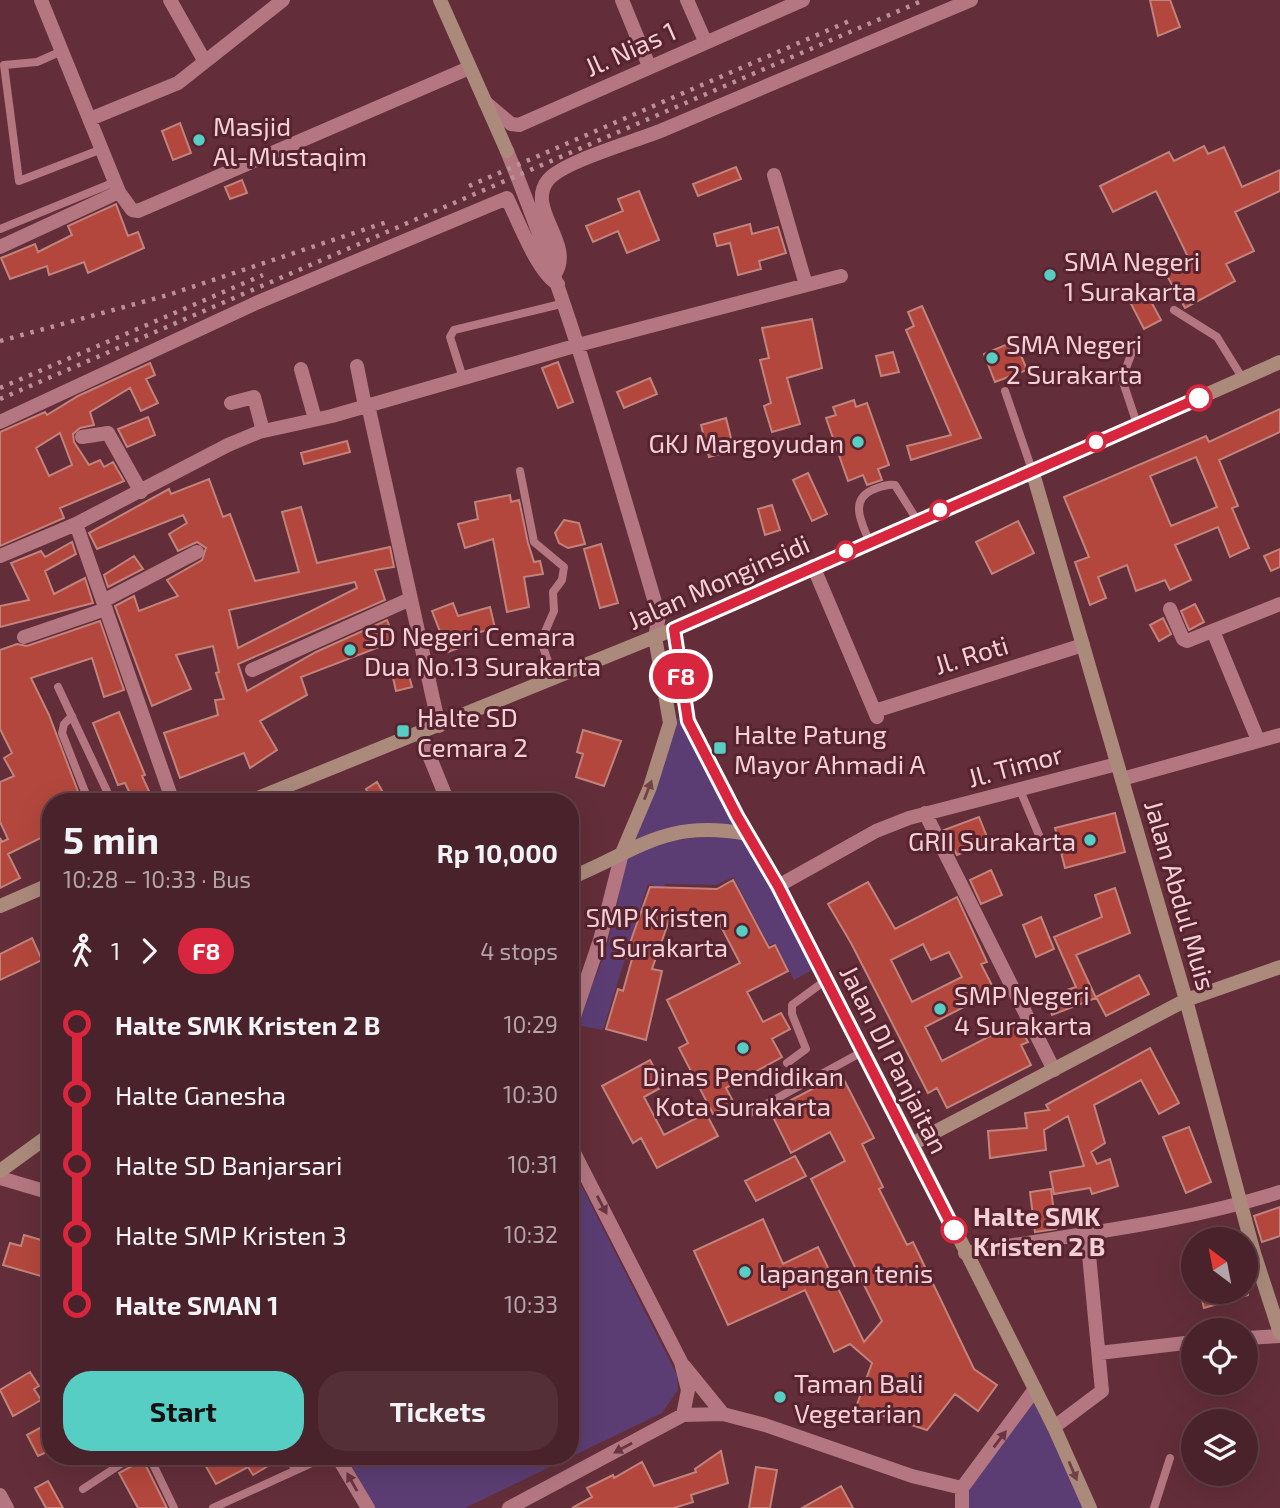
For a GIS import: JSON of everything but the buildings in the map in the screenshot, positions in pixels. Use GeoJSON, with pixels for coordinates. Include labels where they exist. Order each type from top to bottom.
{"type":"FeatureCollection","features":[{"type":"Feature","properties":{"kind":"main road"},"geometry":{"type":"LineString","coordinates":[[440,0],[507,151]]}},
{"type":"Feature","properties":{"kind":"main road","name":"Jalan Monginsidi"},"geometry":{"type":"LineString","coordinates":[[270,793],[674,629],[1280,362]]}},
{"type":"Feature","properties":{"kind":"main road","name":"Jalan Abdul Muis"},"geometry":{"type":"LineString","coordinates":[[1031,470],[1186,1000],[1241,1204],[1280,1335]]}},
{"type":"Feature","properties":{"kind":"main road","name":"Jalan DI Panjaitan"},"geometry":{"type":"LineString","coordinates":[[674,629],[688,721],[747,834],[778,886],[912,1144],[1054,1427],[1090,1508]]}},
{"type":"Feature","properties":{"kind":"main road"},"geometry":{"type":"LineString","coordinates":[[654,637],[670,723]]}},
{"type":"Feature","properties":{"kind":"main road"},"geometry":{"type":"LineString","coordinates":[[622,853],[650,787],[670,723],[675,715],[682,714],[688,721]]}},
{"type":"Feature","properties":{"kind":"main road"},"geometry":{"type":"LineString","coordinates":[[579,874],[670,833],[708,829],[747,834]]}},
{"type":"Feature","properties":{"kind":"main road"},"geometry":{"type":"LineString","coordinates":[[0,906],[42,888]]}},
{"type":"Feature","properties":{"kind":"main road"},"geometry":{"type":"LineString","coordinates":[[912,1144],[1186,1000],[1280,967]]}},
{"type":"Feature","properties":{"kind":"main road"},"geometry":{"type":"LineString","coordinates":[[0,1171],[42,1141]]}},
{"type":"Feature","properties":{"kind":"street"},"geometry":{"type":"LineString","coordinates":[[41,0],[117,187],[132,210],[138,211],[470,68]]}},
{"type":"Feature","properties":{"kind":"street"},"geometry":{"type":"LineString","coordinates":[[170,0],[204,60]]}},
{"type":"Feature","properties":{"kind":"street"},"geometry":{"type":"LineString","coordinates":[[90,118],[178,83],[283,0]]}},
{"type":"Feature","properties":{"kind":"street"},"geometry":{"type":"LineString","coordinates":[[622,0],[649,66]]}},
{"type":"Feature","properties":{"kind":"street"},"geometry":{"type":"LineString","coordinates":[[687,0],[705,41]]}},
{"type":"Feature","properties":{"kind":"street","name":"Jl. Nias 1"},"geometry":{"type":"LineString","coordinates":[[485,102],[511,124],[519,125],[803,0]]}},
{"type":"Feature","properties":{"kind":"street"},"geometry":{"type":"LineString","coordinates":[[557,279],[562,254],[542,202],[546,183],[560,169],[663,130],[971,0]]}},
{"type":"Feature","properties":{"kind":"street"},"geometry":{"type":"LineString","coordinates":[[507,151],[547,249],[578,345],[659,617],[654,637]]}},
{"type":"Feature","properties":{"kind":"street"},"geometry":{"type":"LineString","coordinates":[[774,175],[806,285]]}},
{"type":"Feature","properties":{"kind":"street"},"geometry":{"type":"LineString","coordinates":[[0,247],[117,187]]}},
{"type":"Feature","properties":{"kind":"street"},"geometry":{"type":"LineString","coordinates":[[0,422],[256,303],[507,198],[544,269],[557,279]]}},
{"type":"Feature","properties":{"kind":"street"},"geometry":{"type":"LineString","coordinates":[[0,555],[76,524],[228,445],[263,431],[367,406],[578,345],[841,276]]}},
{"type":"Feature","properties":{"kind":"street"},"geometry":{"type":"LineString","coordinates":[[357,366],[408,600],[439,726]]}},
{"type":"Feature","properties":{"kind":"street"},"geometry":{"type":"LineString","coordinates":[[301,369],[315,419]]}},
{"type":"Feature","properties":{"kind":"street"},"geometry":{"type":"LineString","coordinates":[[231,403],[254,397],[263,431]]}},
{"type":"Feature","properties":{"kind":"street"},"geometry":{"type":"LineString","coordinates":[[82,437],[108,433],[141,492]]}},
{"type":"Feature","properties":{"kind":"street"},"geometry":{"type":"LineString","coordinates":[[76,524],[170,793]]}},
{"type":"Feature","properties":{"kind":"street"},"geometry":{"type":"LineString","coordinates":[[24,637],[104,605],[197,552]]}},
{"type":"Feature","properties":{"kind":"street","name":"Jl. Roti"},"geometry":{"type":"LineString","coordinates":[[813,566],[876,715],[1083,645]]}},
{"type":"Feature","properties":{"kind":"street"},"geometry":{"type":"LineString","coordinates":[[252,670],[408,600]]}},
{"type":"Feature","properties":{"kind":"street"},"geometry":{"type":"LineString","coordinates":[[1170,609],[1185,641],[1280,604]]}},
{"type":"Feature","properties":{"kind":"street"},"geometry":{"type":"LineString","coordinates":[[659,617],[674,629]]}},
{"type":"Feature","properties":{"kind":"street"},"geometry":{"type":"LineString","coordinates":[[1213,631],[1258,740]]}},
{"type":"Feature","properties":{"kind":"street"},"geometry":{"type":"LineString","coordinates":[[420,733],[444,793]]}},
{"type":"Feature","properties":{"kind":"street"},"geometry":{"type":"LineString","coordinates":[[1122,779],[1280,735]]}},
{"type":"Feature","properties":{"kind":"street","name":"Jl. Timor"},"geometry":{"type":"LineString","coordinates":[[778,886],[876,831],[925,813],[1117,764]]}},
{"type":"Feature","properties":{"kind":"street"},"geometry":{"type":"LineString","coordinates":[[925,813],[1054,1070]]}},
{"type":"Feature","properties":{"kind":"street"},"geometry":{"type":"LineString","coordinates":[[579,1002],[600,940],[622,853]]}},
{"type":"Feature","properties":{"kind":"street"},"geometry":{"type":"LineString","coordinates":[[579,1163],[681,1362],[723,1414]]}},
{"type":"Feature","properties":{"kind":"street"},"geometry":{"type":"LineString","coordinates":[[0,1178],[42,1191]]}},
{"type":"Feature","properties":{"kind":"street"},"geometry":{"type":"LineString","coordinates":[[965,1252],[1087,1234],[1241,1204],[1280,1192]]}},
{"type":"Feature","properties":{"kind":"street"},"geometry":{"type":"LineString","coordinates":[[1054,1427],[1102,1391],[1087,1234]]}},
{"type":"Feature","properties":{"kind":"street"},"geometry":{"type":"LineString","coordinates":[[1258,1337],[1280,1335]]}},
{"type":"Feature","properties":{"kind":"street"},"geometry":{"type":"LineString","coordinates":[[1099,1353],[1181,1344]]}},
{"type":"Feature","properties":{"kind":"street"},"geometry":{"type":"LineString","coordinates":[[681,1362],[688,1390],[682,1415]]}},
{"type":"Feature","properties":{"kind":"street"},"geometry":{"type":"LineString","coordinates":[[961,1508],[962,1488],[1035,1389]]}},
{"type":"Feature","properties":{"kind":"street"},"geometry":{"type":"LineString","coordinates":[[509,1508],[682,1415],[723,1414],[765,1424],[912,1476],[962,1488]]}},
{"type":"Feature","properties":{"kind":"street"},"geometry":{"type":"LineString","coordinates":[[342,1465],[368,1508]]}},
{"type":"Feature","properties":{"kind":"street"},"geometry":{"type":"LineString","coordinates":[[0,1495],[7,1508]]}},
{"type":"Feature","properties":{"kind":"lane"},"geometry":{"type":"LineString","coordinates":[[62,51],[37,62],[4,65],[19,181],[102,149]]}},
{"type":"Feature","properties":{"kind":"lane"},"geometry":{"type":"LineString","coordinates":[[0,229],[117,187]]}},
{"type":"Feature","properties":{"kind":"lane"},"geometry":{"type":"LineString","coordinates":[[463,378],[450,337],[454,330],[565,303]]}},
{"type":"Feature","properties":{"kind":"lane"},"geometry":{"type":"LineString","coordinates":[[1174,310],[1217,337],[1243,379]]}},
{"type":"Feature","properties":{"kind":"lane"},"geometry":{"type":"LineString","coordinates":[[1132,352],[1122,379],[1137,424]]}},
{"type":"Feature","properties":{"kind":"lane"},"geometry":{"type":"LineString","coordinates":[[1004,391],[1031,470]]}},
{"type":"Feature","properties":{"kind":"lane"},"geometry":{"type":"LineString","coordinates":[[520,471],[534,542],[564,567],[562,580],[553,592],[554,611],[541,641],[554,679]]}},
{"type":"Feature","properties":{"kind":"lane"},"geometry":{"type":"LineString","coordinates":[[869,541],[858,509],[860,499],[868,492],[894,485],[917,520]]}},
{"type":"Feature","properties":{"kind":"lane"},"geometry":{"type":"LineString","coordinates":[[58,687],[107,793]]}},
{"type":"Feature","properties":{"kind":"lane"},"geometry":{"type":"LineString","coordinates":[[72,716],[62,733],[85,793]]}},
{"type":"Feature","properties":{"kind":"lane"},"geometry":{"type":"LineString","coordinates":[[1020,790],[1044,847]]}},
{"type":"Feature","properties":{"kind":"lane"},"geometry":{"type":"LineString","coordinates":[[787,1063],[806,1049],[792,1014],[792,1005],[826,980]]}},
{"type":"Feature","properties":{"kind":"lane"},"geometry":{"type":"LineString","coordinates":[[748,1114],[862,1052]]}},
{"type":"Feature","properties":{"kind":"lane"},"geometry":{"type":"LineString","coordinates":[[1154,1508],[1170,1458]]}},
{"type":"Feature","properties":{"kind":"lane"},"geometry":{"type":"LineString","coordinates":[[83,1489],[119,1465]]}},
{"type":"Feature","properties":{"kind":"lane"},"geometry":{"type":"LineString","coordinates":[[153,1465],[174,1508]]}},
{"type":"Feature","properties":{"kind":"lane"},"geometry":{"type":"LineString","coordinates":[[293,1465],[295,1469]]}},
{"type":"Feature","properties":{"kind":"lane"},"geometry":{"type":"LineString","coordinates":[[213,1508],[305,1465]]}},
{"type":"Feature","properties":{"kind":"shaded area"},"geometry":{"type":"Polygon","coordinates":[[[682,718],[741,829],[626,848],[676,719],[682,718]]]}},
{"type":"Feature","properties":{"kind":"shaded area"},"geometry":{"type":"Polygon","coordinates":[[[721,835],[745,840],[816,968],[794,980],[775,943],[769,945],[733,877],[716,885],[666,884],[662,888],[648,884],[603,1030],[579,1026],[579,1018],[604,956],[616,912],[626,857],[660,842],[721,835]]]}},
{"type":"Feature","properties":{"kind":"shaded area"},"geometry":{"type":"Polygon","coordinates":[[[579,1181],[677,1375],[678,1390],[662,1413],[579,1453],[579,1181]]]}},
{"type":"Feature","properties":{"kind":"shaded area"},"geometry":{"type":"Polygon","coordinates":[[[1035,1401],[1084,1508],[965,1508],[965,1490],[1035,1401]]]}},
{"type":"Feature","properties":{"kind":"shaded area"},"geometry":{"type":"Polygon","coordinates":[[[351,1465],[554,1465],[465,1508],[375,1508],[351,1465]]]}},
{"type":"Feature","properties":{"kind":"railway"},"geometry":{"type":"LineString","coordinates":[[0,399],[924,0]]}},
{"type":"Feature","properties":{"kind":"railway"},"geometry":{"type":"LineString","coordinates":[[469,186],[854,19]]}},
{"type":"Feature","properties":{"kind":"railway"},"geometry":{"type":"LineString","coordinates":[[0,341],[168,295],[390,221]]}},
{"type":"Feature","properties":{"kind":"railway"},"geometry":{"type":"LineString","coordinates":[[0,388],[263,275]]}},
{"type":"Feature","properties":{"kind":"bus line","name":"F8"},"geometry":{"type":"LineString","coordinates":[[954,1230],[778,886],[712,771],[688,721],[674,629],[1199,398]]}},
{"type":"Feature","properties":{"kind":"place","name":"Masjid Al-Mustaqim"},"geometry":{"type":"Point","coordinates":[199,140]}},
{"type":"Feature","properties":{"kind":"place","name":"SMA Negeri 1 Surakarta"},"geometry":{"type":"Point","coordinates":[1050,275]}},
{"type":"Feature","properties":{"kind":"place","name":"SMA Negeri 2 Surakarta"},"geometry":{"type":"Point","coordinates":[992,358]}},
{"type":"Feature","properties":{"kind":"place","name":"GKJ Margoyudan"},"geometry":{"type":"Point","coordinates":[858,442]}},
{"type":"Feature","properties":{"kind":"place","name":"SD Negeri Cemara Dua No.13 Surakarta"},"geometry":{"type":"Point","coordinates":[350,650]}},
{"type":"Feature","properties":{"kind":"place","name":"Halte SD Cemara 2"},"geometry":{"type":"Point","coordinates":[403,731]}},
{"type":"Feature","properties":{"kind":"place","name":"Halte Patung Mayor Ahmadi A"},"geometry":{"type":"Point","coordinates":[720,748]}},
{"type":"Feature","properties":{"kind":"place","name":"GRII Surakarta"},"geometry":{"type":"Point","coordinates":[1090,840]}},
{"type":"Feature","properties":{"kind":"place","name":"SMP Kristen 1 Surakarta"},"geometry":{"type":"Point","coordinates":[742,931]}},
{"type":"Feature","properties":{"kind":"place","name":"SMP Negeri 4 Surakarta"},"geometry":{"type":"Point","coordinates":[940,1009]}},
{"type":"Feature","properties":{"kind":"place","name":"Dinas Pendidikan Kota Surakarta"},"geometry":{"type":"Point","coordinates":[743,1048]}},
{"type":"Feature","properties":{"kind":"place","name":"Halte SMK Kristen 2 B"},"geometry":{"type":"Point","coordinates":[954,1230]}},
{"type":"Feature","properties":{"kind":"place","name":"lapangan tenis"},"geometry":{"type":"Point","coordinates":[745,1272]}},
{"type":"Feature","properties":{"kind":"place","name":"Taman Bali Vegetarian"},"geometry":{"type":"Point","coordinates":[780,1397]}}]}
